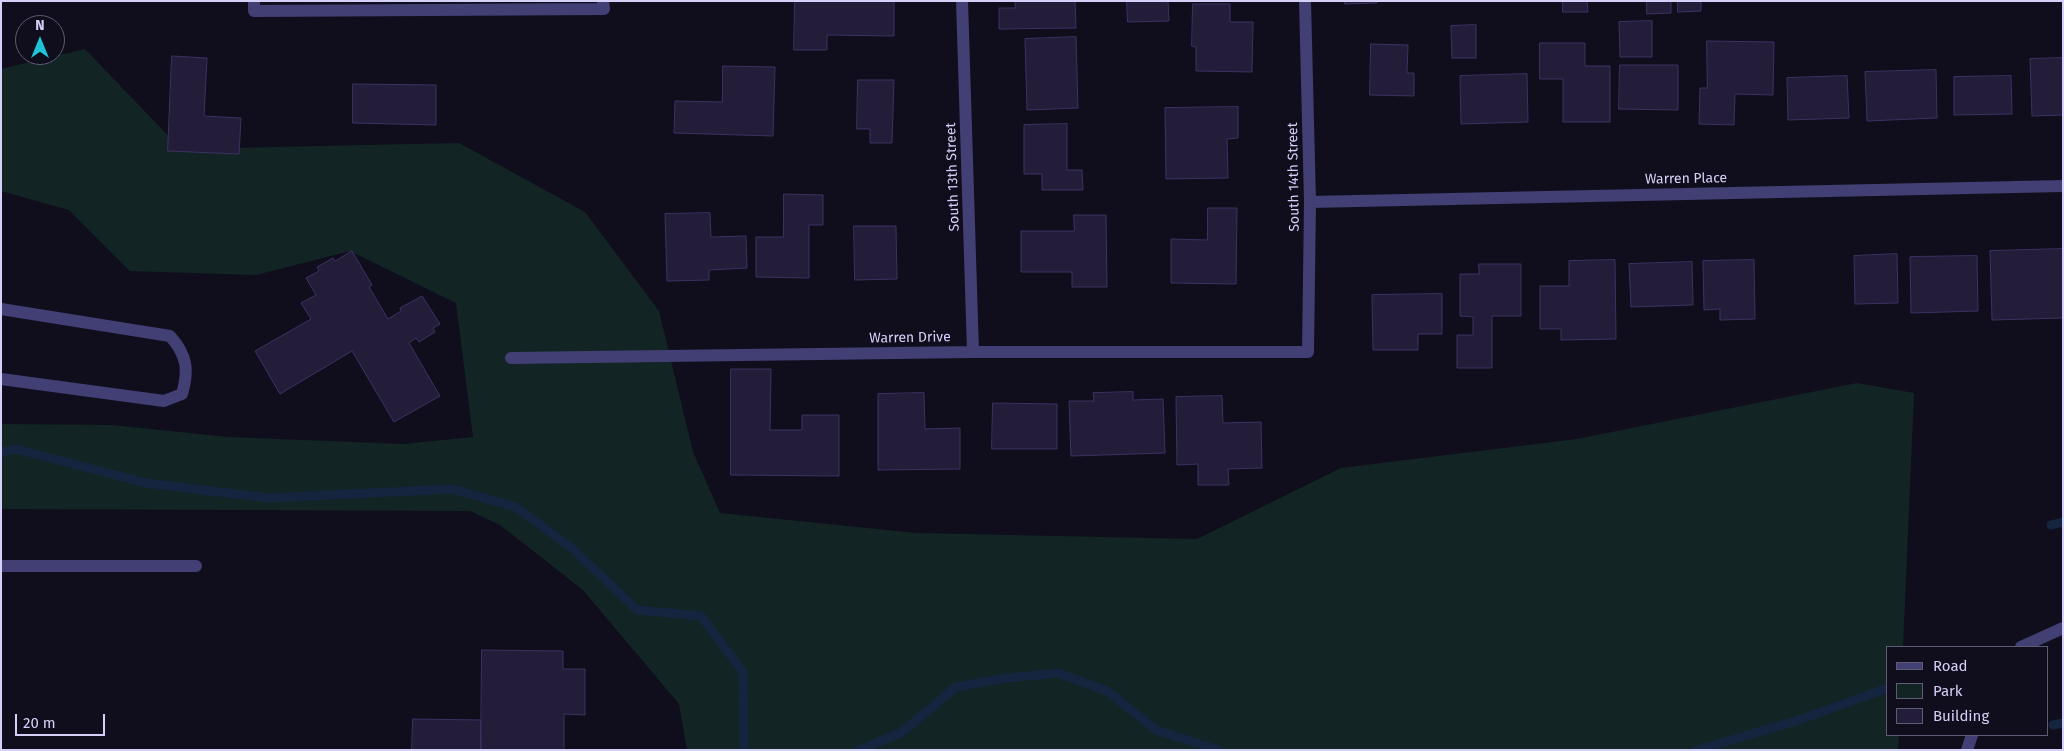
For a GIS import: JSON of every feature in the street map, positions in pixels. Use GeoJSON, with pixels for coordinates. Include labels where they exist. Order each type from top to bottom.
{"type":"FeatureCollection","features":[{"type":"Feature","properties":{"kind":"street"},"geometry":{"type":"LineString","coordinates":[[254,6],[604,9],[604,1]]}},
{"type":"Feature","properties":{"kind":"street","name":"South 13th Street"},"geometry":{"type":"LineString","coordinates":[[962,1],[973,352]]}},
{"type":"Feature","properties":{"kind":"street","name":"South 14th Street"},"geometry":{"type":"LineString","coordinates":[[1305,1],[1310,202],[1308,352]]}},
{"type":"Feature","properties":{"kind":"street","name":"Warren Place"},"geometry":{"type":"LineString","coordinates":[[1310,202],[2063,186]]}},
{"type":"Feature","properties":{"kind":"street"},"geometry":{"type":"LineString","coordinates":[[1,309],[170,336],[180,348],[186,364],[186,378],[182,394],[164,401],[1,379]]}},
{"type":"Feature","properties":{"kind":"street","name":"Warren Drive"},"geometry":{"type":"LineString","coordinates":[[512,358],[973,352],[1308,352]]}},
{"type":"Feature","properties":{"kind":"street"},"geometry":{"type":"LineString","coordinates":[[1,566],[196,566]]}},
{"type":"Feature","properties":{"kind":"street"},"geometry":{"type":"LineString","coordinates":[[2023,646],[2063,628]]}},
{"type":"Feature","properties":{"kind":"street"},"geometry":{"type":"LineString","coordinates":[[1968,750],[1972,736]]}},
{"type":"Feature","properties":{"kind":"green space"},"geometry":{"type":"Polygon","coordinates":[[[85,49],[181,149],[459,143],[585,212],[659,311],[693,452],[720,513],[916,533],[1197,539],[1341,468],[1577,439],[1857,383],[1914,393],[1903,646],[1886,646],[1886,736],[1899,736],[1898,750],[687,750],[679,704],[583,590],[500,525],[470,511],[1,509],[1,424],[112,425],[228,437],[403,444],[473,437],[456,303],[350,251],[256,275],[130,271],[69,210],[1,191],[1,69],[18,65],[65,65],[65,54],[85,49]]]}},
{"type":"Feature","properties":{"kind":"building"},"geometry":{"type":"Polygon","coordinates":[[[795,1],[894,1],[894,36],[827,35],[827,50],[794,50],[795,1]]]}},
{"type":"Feature","properties":{"kind":"building"},"geometry":{"type":"Polygon","coordinates":[[[1015,1],[1075,1],[1076,28],[999,29],[999,8],[1015,8],[1015,1]]]}},
{"type":"Feature","properties":{"kind":"building"},"geometry":{"type":"Polygon","coordinates":[[[1127,1],[1168,1],[1169,21],[1128,22],[1127,1]]]}},
{"type":"Feature","properties":{"kind":"building"},"geometry":{"type":"Polygon","coordinates":[[[1345,1],[1377,1],[1377,3],[1345,4],[1345,1]]]}},
{"type":"Feature","properties":{"kind":"building"},"geometry":{"type":"Polygon","coordinates":[[[1563,1],[1587,1],[1588,12],[1563,12],[1563,1]]]}},
{"type":"Feature","properties":{"kind":"building"},"geometry":{"type":"Polygon","coordinates":[[[1647,1],[1671,1],[1671,13],[1647,14],[1647,1]]]}},
{"type":"Feature","properties":{"kind":"building"},"geometry":{"type":"Polygon","coordinates":[[[1678,1],[1701,1],[1701,11],[1678,12],[1678,1]]]}},
{"type":"Feature","properties":{"kind":"building"},"geometry":{"type":"Polygon","coordinates":[[[1193,4],[1230,4],[1230,22],[1253,22],[1252,72],[1196,71],[1196,47],[1192,46],[1193,4]]]}},
{"type":"Feature","properties":{"kind":"building"},"geometry":{"type":"Polygon","coordinates":[[[1652,21],[1652,57],[1620,57],[1619,22],[1652,21]]]}},
{"type":"Feature","properties":{"kind":"building"},"geometry":{"type":"Polygon","coordinates":[[[1476,25],[1476,58],[1452,58],[1451,26],[1476,25]]]}},
{"type":"Feature","properties":{"kind":"building"},"geometry":{"type":"Polygon","coordinates":[[[1076,37],[1078,108],[1027,110],[1025,39],[1076,37]]]}},
{"type":"Feature","properties":{"kind":"building"},"geometry":{"type":"Polygon","coordinates":[[[1707,41],[1774,42],[1773,95],[1735,94],[1734,125],[1699,124],[1700,88],[1707,88],[1707,41]]]}},
{"type":"Feature","properties":{"kind":"building"},"geometry":{"type":"Polygon","coordinates":[[[1540,43],[1585,43],[1585,66],[1610,66],[1610,122],[1563,122],[1563,79],[1540,79],[1540,43]]]}},
{"type":"Feature","properties":{"kind":"building"},"geometry":{"type":"Polygon","coordinates":[[[1371,44],[1408,45],[1407,73],[1414,73],[1414,96],[1370,95],[1371,44]]]}},
{"type":"Feature","properties":{"kind":"building"},"geometry":{"type":"Polygon","coordinates":[[[172,56],[207,58],[204,116],[241,118],[239,154],[168,151],[172,56]]]}},
{"type":"Feature","properties":{"kind":"building"},"geometry":{"type":"Polygon","coordinates":[[[2063,58],[2063,115],[2032,116],[2030,59],[2063,58]]]}},
{"type":"Feature","properties":{"kind":"building"},"geometry":{"type":"Polygon","coordinates":[[[1620,65],[1678,65],[1678,110],[1619,109],[1620,65]]]}},
{"type":"Feature","properties":{"kind":"building"},"geometry":{"type":"Polygon","coordinates":[[[723,66],[775,67],[773,136],[674,133],[675,101],[722,102],[723,66]]]}},
{"type":"Feature","properties":{"kind":"building"},"geometry":{"type":"Polygon","coordinates":[[[1936,70],[1937,118],[1867,121],[1865,72],[1936,70]]]}},
{"type":"Feature","properties":{"kind":"building"},"geometry":{"type":"Polygon","coordinates":[[[1527,74],[1528,122],[1461,124],[1460,76],[1527,74]]]}},
{"type":"Feature","properties":{"kind":"building"},"geometry":{"type":"Polygon","coordinates":[[[1847,76],[1849,118],[1788,120],[1787,78],[1847,76]]]}},
{"type":"Feature","properties":{"kind":"building"},"geometry":{"type":"Polygon","coordinates":[[[2011,76],[2012,114],[1954,115],[1954,77],[2011,76]]]}},
{"type":"Feature","properties":{"kind":"building"},"geometry":{"type":"Polygon","coordinates":[[[858,80],[894,80],[892,143],[870,143],[870,129],[857,129],[858,80]]]}},
{"type":"Feature","properties":{"kind":"building"},"geometry":{"type":"Polygon","coordinates":[[[353,84],[436,85],[436,125],[353,123],[353,84]]]}},
{"type":"Feature","properties":{"kind":"building"},"geometry":{"type":"Polygon","coordinates":[[[1238,107],[1238,138],[1227,139],[1228,178],[1166,179],[1165,108],[1238,107]]]}},
{"type":"Feature","properties":{"kind":"building"},"geometry":{"type":"Polygon","coordinates":[[[1067,124],[1067,170],[1082,170],[1083,190],[1042,190],[1042,174],[1024,174],[1024,125],[1067,124]]]}},
{"type":"Feature","properties":{"kind":"building"},"geometry":{"type":"Polygon","coordinates":[[[784,194],[823,195],[823,225],[809,225],[809,278],[756,277],[756,237],[783,237],[784,194]]]}},
{"type":"Feature","properties":{"kind":"building"},"geometry":{"type":"Polygon","coordinates":[[[1208,208],[1237,208],[1236,284],[1171,283],[1171,239],[1207,240],[1208,208]]]}},
{"type":"Feature","properties":{"kind":"building"},"geometry":{"type":"Polygon","coordinates":[[[710,213],[711,237],[746,236],[747,268],[709,270],[709,280],[667,281],[665,214],[710,213]]]}},
{"type":"Feature","properties":{"kind":"building"},"geometry":{"type":"Polygon","coordinates":[[[1074,215],[1106,215],[1107,287],[1072,287],[1072,272],[1021,272],[1021,231],[1074,231],[1074,215]]]}},
{"type":"Feature","properties":{"kind":"building"},"geometry":{"type":"Polygon","coordinates":[[[854,226],[896,226],[897,279],[855,280],[854,226]]]}},
{"type":"Feature","properties":{"kind":"building"},"geometry":{"type":"Polygon","coordinates":[[[2063,249],[2063,318],[1992,320],[1990,251],[2063,249]]]}},
{"type":"Feature","properties":{"kind":"building"},"geometry":{"type":"Polygon","coordinates":[[[352,251],[372,285],[369,287],[388,319],[401,311],[400,308],[422,296],[440,324],[433,328],[435,332],[419,342],[416,338],[409,343],[440,396],[394,422],[352,351],[280,394],[255,351],[311,319],[301,303],[316,295],[306,278],[319,271],[317,267],[333,258],[335,261],[352,251]]]}},
{"type":"Feature","properties":{"kind":"building"},"geometry":{"type":"Polygon","coordinates":[[[1897,254],[1898,303],[1855,304],[1854,256],[1897,254]]]}},
{"type":"Feature","properties":{"kind":"building"},"geometry":{"type":"Polygon","coordinates":[[[1977,256],[1978,311],[1911,313],[1910,257],[1977,256]]]}},
{"type":"Feature","properties":{"kind":"building"},"geometry":{"type":"Polygon","coordinates":[[[1615,260],[1616,339],[1561,340],[1561,329],[1540,329],[1540,286],[1569,286],[1569,261],[1615,260]]]}},
{"type":"Feature","properties":{"kind":"building"},"geometry":{"type":"Polygon","coordinates":[[[1754,260],[1755,319],[1720,320],[1720,309],[1704,310],[1703,261],[1754,260]]]}},
{"type":"Feature","properties":{"kind":"building"},"geometry":{"type":"Polygon","coordinates":[[[1692,262],[1693,305],[1631,307],[1629,264],[1692,262]]]}},
{"type":"Feature","properties":{"kind":"building"},"geometry":{"type":"Polygon","coordinates":[[[1479,264],[1521,264],[1521,316],[1492,316],[1492,368],[1457,368],[1457,335],[1473,335],[1473,317],[1460,316],[1460,274],[1479,274],[1479,264]]]}},
{"type":"Feature","properties":{"kind":"building"},"geometry":{"type":"Polygon","coordinates":[[[1442,294],[1442,334],[1418,334],[1418,350],[1373,350],[1372,295],[1442,294]]]}},
{"type":"Feature","properties":{"kind":"building"},"geometry":{"type":"Polygon","coordinates":[[[731,369],[771,369],[770,430],[802,430],[802,415],[839,415],[839,476],[731,475],[731,369]]]}},
{"type":"Feature","properties":{"kind":"building"},"geometry":{"type":"Polygon","coordinates":[[[1133,392],[1133,400],[1163,399],[1165,453],[1071,456],[1069,401],[1094,401],[1093,393],[1133,392]]]}},
{"type":"Feature","properties":{"kind":"building"},"geometry":{"type":"Polygon","coordinates":[[[924,393],[925,429],[960,428],[960,469],[878,470],[878,394],[924,393]]]}},
{"type":"Feature","properties":{"kind":"building"},"geometry":{"type":"Polygon","coordinates":[[[1222,396],[1223,423],[1261,422],[1262,468],[1228,469],[1229,485],[1198,485],[1198,464],[1177,465],[1176,397],[1222,396]]]}},
{"type":"Feature","properties":{"kind":"building"},"geometry":{"type":"Polygon","coordinates":[[[993,403],[1057,404],[1057,449],[992,449],[993,403]]]}},
{"type":"Feature","properties":{"kind":"building"},"geometry":{"type":"Polygon","coordinates":[[[482,650],[563,651],[563,669],[585,669],[585,715],[564,714],[564,750],[481,750],[482,650]]]}},
{"type":"Feature","properties":{"kind":"building"},"geometry":{"type":"Polygon","coordinates":[[[413,719],[481,720],[481,750],[412,750],[413,719]]]}},
{"type":"Feature","properties":{"kind":"waterway"},"geometry":{"type":"LineString","coordinates":[[1,452],[16,449],[146,483],[269,498],[452,489],[516,507],[573,549],[637,610],[701,616],[743,672],[744,750]]}},
{"type":"Feature","properties":{"kind":"waterway"},"geometry":{"type":"LineString","coordinates":[[2051,525],[2063,522]]}},
{"type":"Feature","properties":{"kind":"waterway"},"geometry":{"type":"LineString","coordinates":[[859,750],[901,733],[956,687],[1006,678],[1058,673],[1107,691],[1156,730],[1219,750]]}},
{"type":"Feature","properties":{"kind":"waterway"},"geometry":{"type":"LineString","coordinates":[[1697,750],[1799,720],[1886,689]]}},
{"type":"Feature","properties":{"kind":"waterway"},"geometry":{"type":"LineString","coordinates":[[2053,725],[2063,723]]}}]}
